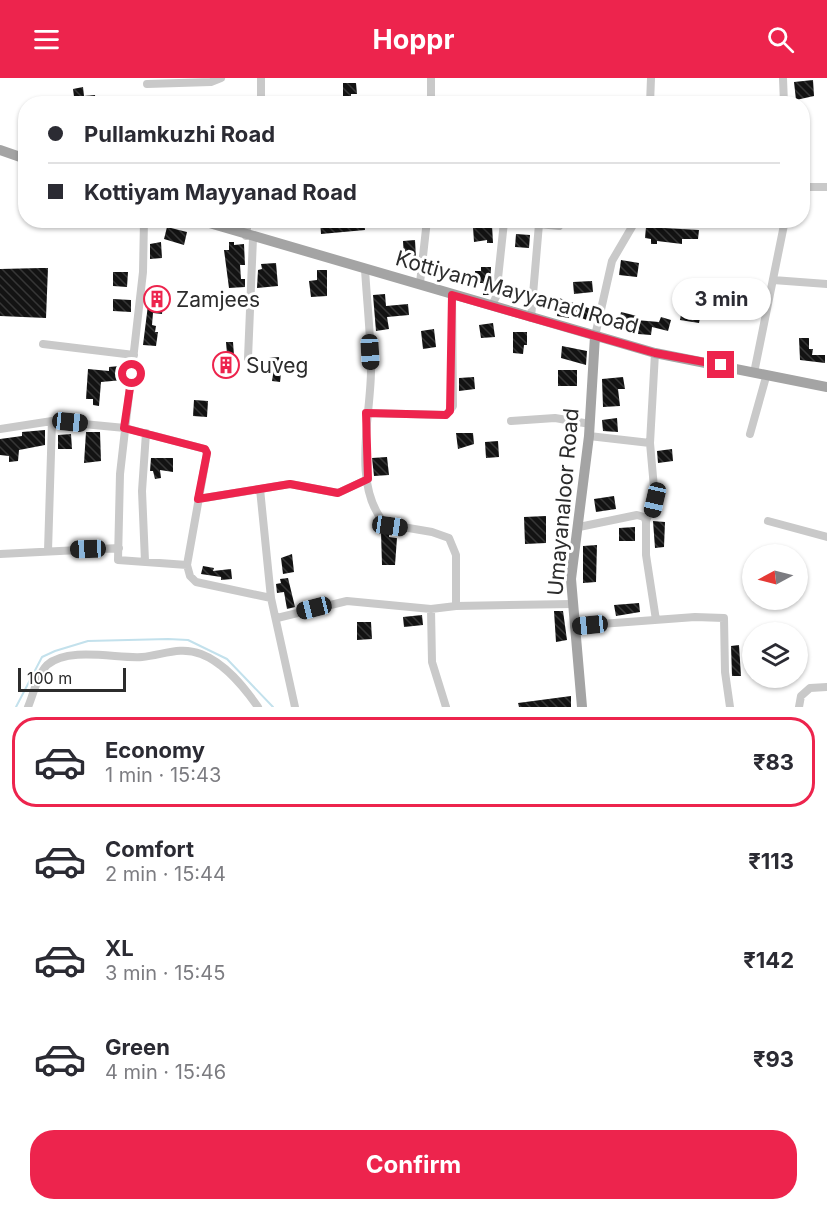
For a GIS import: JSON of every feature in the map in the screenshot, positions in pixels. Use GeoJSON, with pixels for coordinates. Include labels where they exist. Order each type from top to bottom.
{"type":"FeatureCollection","features":[{"type":"Feature","properties":{"kind":"main road"},"geometry":{"type":"LineString","coordinates":[[0,150],[18,156]]}},
{"type":"Feature","properties":{"kind":"main road","name":"Kottiyam Mayyanad Road"},"geometry":{"type":"LineString","coordinates":[[223,228],[420,283],[452,295],[655,353],[766,377],[827,387]]}},
{"type":"Feature","properties":{"kind":"main road","name":"Umayanaloor Road"},"geometry":{"type":"LineString","coordinates":[[582,707],[573,627],[571,579],[589,436],[595,336]]}},
{"type":"Feature","properties":{"kind":"street"},"geometry":{"type":"LineString","coordinates":[[147,84],[211,82],[221,78]]}},
{"type":"Feature","properties":{"kind":"street"},"geometry":{"type":"LineString","coordinates":[[261,78],[261,96]]}},
{"type":"Feature","properties":{"kind":"street"},"geometry":{"type":"LineString","coordinates":[[431,78],[431,96]]}},
{"type":"Feature","properties":{"kind":"street"},"geometry":{"type":"LineString","coordinates":[[650,96],[651,78]]}},
{"type":"Feature","properties":{"kind":"street"},"geometry":{"type":"LineString","coordinates":[[783,78],[784,96]]}},
{"type":"Feature","properties":{"kind":"street"},"geometry":{"type":"LineString","coordinates":[[810,187],[827,187]]}},
{"type":"Feature","properties":{"kind":"street"},"geometry":{"type":"LineString","coordinates":[[144,228],[143,272],[120,474],[118,560],[187,565]]}},
{"type":"Feature","properties":{"kind":"street"},"geometry":{"type":"LineString","coordinates":[[248,358],[249,228]]}},
{"type":"Feature","properties":{"kind":"street"},"geometry":{"type":"LineString","coordinates":[[420,283],[426,228]]}},
{"type":"Feature","properties":{"kind":"street"},"geometry":{"type":"LineString","coordinates":[[492,305],[496,297],[503,228]]}},
{"type":"Feature","properties":{"kind":"street"},"geometry":{"type":"LineString","coordinates":[[531,318],[538,228]]}},
{"type":"Feature","properties":{"kind":"street"},"geometry":{"type":"LineString","coordinates":[[595,336],[612,261],[631,228]]}},
{"type":"Feature","properties":{"kind":"street"},"geometry":{"type":"LineString","coordinates":[[754,373],[783,228]]}},
{"type":"Feature","properties":{"kind":"street"},"geometry":{"type":"LineString","coordinates":[[365,269],[371,372],[366,413],[368,479],[376,509],[385,524],[432,532],[449,538],[456,555],[456,606]]}},
{"type":"Feature","properties":{"kind":"street"},"geometry":{"type":"LineString","coordinates":[[773,280],[827,284]]}},
{"type":"Feature","properties":{"kind":"street"},"geometry":{"type":"LineString","coordinates":[[366,413],[446,415],[450,411],[452,295]]}},
{"type":"Feature","properties":{"kind":"street"},"geometry":{"type":"LineString","coordinates":[[43,344],[134,355]]}},
{"type":"Feature","properties":{"kind":"street"},"geometry":{"type":"LineString","coordinates":[[645,521],[652,511],[655,500],[651,443],[655,353]]}},
{"type":"Feature","properties":{"kind":"street"},"geometry":{"type":"LineString","coordinates":[[750,434],[766,377]]}},
{"type":"Feature","properties":{"kind":"street"},"geometry":{"type":"LineString","coordinates":[[511,421],[555,418],[590,424]]}},
{"type":"Feature","properties":{"kind":"street"},"geometry":{"type":"LineString","coordinates":[[48,551],[52,421]]}},
{"type":"Feature","properties":{"kind":"street"},"geometry":{"type":"LineString","coordinates":[[0,429],[52,421],[124,428],[205,449],[207,453],[187,565],[190,576],[196,582],[271,598]]}},
{"type":"Feature","properties":{"kind":"street"},"geometry":{"type":"LineString","coordinates":[[145,561],[142,491],[146,433]]}},
{"type":"Feature","properties":{"kind":"street"},"geometry":{"type":"LineString","coordinates":[[589,436],[651,443]]}},
{"type":"Feature","properties":{"kind":"street"},"geometry":{"type":"LineString","coordinates":[[198,499],[290,484],[338,493],[368,479]]}},
{"type":"Feature","properties":{"kind":"street"},"geometry":{"type":"LineString","coordinates":[[260,489],[271,598],[295,707]]}},
{"type":"Feature","properties":{"kind":"street"},"geometry":{"type":"LineString","coordinates":[[579,527],[637,515],[644,517],[646,555],[656,620]]}},
{"type":"Feature","properties":{"kind":"street"},"geometry":{"type":"LineString","coordinates":[[768,520],[827,537]]}},
{"type":"Feature","properties":{"kind":"street"},"geometry":{"type":"LineString","coordinates":[[0,554],[119,548]]}},
{"type":"Feature","properties":{"kind":"street"},"geometry":{"type":"LineString","coordinates":[[277,618],[347,601],[431,609],[456,606],[573,604]]}},
{"type":"Feature","properties":{"kind":"street"},"geometry":{"type":"LineString","coordinates":[[431,609],[432,662],[446,707]]}},
{"type":"Feature","properties":{"kind":"street"},"geometry":{"type":"LineString","coordinates":[[573,627],[656,620],[724,618],[725,672],[730,707]]}},
{"type":"Feature","properties":{"kind":"street"},"geometry":{"type":"LineString","coordinates":[[28,707],[44,670],[54,661],[91,654],[140,657],[183,650],[201,654],[225,668],[258,707]]}},
{"type":"Feature","properties":{"kind":"street"},"geometry":{"type":"LineString","coordinates":[[799,707],[801,696],[810,688],[827,687]]}},
{"type":"Feature","properties":{"kind":"building"},"geometry":{"type":"Polygon","coordinates":[[[813,80],[814,96],[796,96],[794,82],[813,80]]]}},
{"type":"Feature","properties":{"kind":"building"},"geometry":{"type":"Polygon","coordinates":[[[343,83],[356,83],[357,94],[343,96],[343,83]]]}},
{"type":"Feature","properties":{"kind":"building"},"geometry":{"type":"Polygon","coordinates":[[[83,87],[84,96],[74,96],[73,89],[83,87]]]}},
{"type":"Feature","properties":{"kind":"building"},"geometry":{"type":"Polygon","coordinates":[[[167,228],[187,232],[184,245],[164,239],[167,228]]]}},
{"type":"Feature","properties":{"kind":"building"},"geometry":{"type":"Polygon","coordinates":[[[321,228],[365,228],[365,230],[321,234],[321,228]]]}},
{"type":"Feature","properties":{"kind":"building"},"geometry":{"type":"Polygon","coordinates":[[[473,228],[492,228],[493,243],[487,243],[487,240],[474,242],[473,228]]]}},
{"type":"Feature","properties":{"kind":"building"},"geometry":{"type":"Polygon","coordinates":[[[646,228],[699,230],[698,239],[682,239],[682,244],[657,241],[657,244],[651,244],[651,239],[645,238],[646,228]]]}},
{"type":"Feature","properties":{"kind":"building"},"geometry":{"type":"Polygon","coordinates":[[[516,234],[530,235],[529,248],[515,247],[516,234]]]}},
{"type":"Feature","properties":{"kind":"building"},"geometry":{"type":"Polygon","coordinates":[[[415,240],[416,258],[404,258],[403,241],[415,240]]]}},
{"type":"Feature","properties":{"kind":"building"},"geometry":{"type":"Polygon","coordinates":[[[161,242],[162,258],[150,259],[150,244],[161,242]]]}},
{"type":"Feature","properties":{"kind":"building"},"geometry":{"type":"Polygon","coordinates":[[[229,242],[234,242],[234,245],[244,244],[245,265],[240,265],[241,279],[245,279],[245,287],[229,288],[224,250],[229,250],[229,242]]]}},
{"type":"Feature","properties":{"kind":"building"},"geometry":{"type":"Polygon","coordinates":[[[621,260],[639,263],[637,277],[619,275],[621,260]]]}},
{"type":"Feature","properties":{"kind":"building"},"geometry":{"type":"Polygon","coordinates":[[[276,263],[278,286],[257,288],[258,270],[262,269],[261,264],[276,263]]]}},
{"type":"Feature","properties":{"kind":"building"},"geometry":{"type":"Polygon","coordinates":[[[481,267],[491,267],[490,295],[483,295],[483,283],[480,283],[480,278],[475,278],[475,271],[481,271],[481,267]]]}},
{"type":"Feature","properties":{"kind":"building"},"geometry":{"type":"Polygon","coordinates":[[[48,268],[46,318],[0,316],[0,269],[48,268]]]}},
{"type":"Feature","properties":{"kind":"building"},"geometry":{"type":"Polygon","coordinates":[[[317,270],[327,270],[327,296],[311,297],[309,281],[317,280],[317,270]]]}},
{"type":"Feature","properties":{"kind":"building"},"geometry":{"type":"Polygon","coordinates":[[[113,272],[128,272],[127,287],[113,286],[113,272]]]}},
{"type":"Feature","properties":{"kind":"building"},"geometry":{"type":"Polygon","coordinates":[[[592,281],[593,292],[574,294],[573,282],[592,281]]]}},
{"type":"Feature","properties":{"kind":"building"},"geometry":{"type":"Polygon","coordinates":[[[686,284],[698,286],[695,300],[690,299],[689,310],[701,313],[699,323],[680,320],[686,284]]]}},
{"type":"Feature","properties":{"kind":"building"},"geometry":{"type":"Polygon","coordinates":[[[154,291],[162,291],[164,295],[162,314],[153,313],[152,325],[156,326],[155,332],[158,332],[156,346],[143,345],[148,305],[154,291]]]}},
{"type":"Feature","properties":{"kind":"building"},"geometry":{"type":"Polygon","coordinates":[[[385,294],[386,306],[408,304],[409,315],[387,317],[389,329],[376,331],[373,295],[385,294]]]}},
{"type":"Feature","properties":{"kind":"building"},"geometry":{"type":"Polygon","coordinates":[[[559,298],[591,309],[587,320],[569,314],[569,318],[557,316],[559,298]]]}},
{"type":"Feature","properties":{"kind":"building"},"geometry":{"type":"Polygon","coordinates":[[[113,299],[131,300],[131,312],[113,311],[113,299]]]}},
{"type":"Feature","properties":{"kind":"building"},"geometry":{"type":"Polygon","coordinates":[[[621,312],[637,316],[636,320],[659,322],[661,317],[671,320],[668,331],[652,327],[651,335],[638,334],[639,328],[619,323],[621,312]]]}},
{"type":"Feature","properties":{"kind":"building"},"geometry":{"type":"Polygon","coordinates":[[[493,323],[495,337],[481,338],[479,325],[493,323]]]}},
{"type":"Feature","properties":{"kind":"building"},"geometry":{"type":"Polygon","coordinates":[[[434,329],[436,347],[423,349],[421,331],[434,329]]]}},
{"type":"Feature","properties":{"kind":"building"},"geometry":{"type":"Polygon","coordinates":[[[513,332],[527,332],[527,345],[524,345],[523,354],[513,353],[513,332]]]}},
{"type":"Feature","properties":{"kind":"building"},"geometry":{"type":"Polygon","coordinates":[[[799,338],[809,338],[809,349],[813,349],[812,355],[825,355],[825,363],[800,360],[799,338]]]}},
{"type":"Feature","properties":{"kind":"building","name":"Suveg"},"geometry":{"type":"Polygon","coordinates":[[[226,342],[233,342],[235,369],[218,369],[218,354],[227,354],[226,342]]]}},
{"type":"Feature","properties":{"kind":"building"},"geometry":{"type":"Polygon","coordinates":[[[562,346],[587,351],[586,365],[561,358],[562,346]]]}},
{"type":"Feature","properties":{"kind":"building"},"geometry":{"type":"Polygon","coordinates":[[[279,357],[280,382],[272,381],[274,368],[270,369],[269,358],[279,357]]]}},
{"type":"Feature","properties":{"kind":"building"},"geometry":{"type":"Polygon","coordinates":[[[120,366],[123,380],[101,382],[99,406],[93,405],[93,399],[86,399],[88,369],[109,371],[109,367],[120,366]]]}},
{"type":"Feature","properties":{"kind":"building"},"geometry":{"type":"Polygon","coordinates":[[[558,370],[577,370],[577,386],[558,386],[558,370]]]}},
{"type":"Feature","properties":{"kind":"building"},"geometry":{"type":"Polygon","coordinates":[[[474,377],[475,389],[459,391],[459,378],[474,377]]]}},
{"type":"Feature","properties":{"kind":"building"},"geometry":{"type":"Polygon","coordinates":[[[623,377],[625,389],[618,389],[620,406],[603,407],[602,379],[623,377]]]}},
{"type":"Feature","properties":{"kind":"building"},"geometry":{"type":"Polygon","coordinates":[[[194,400],[208,401],[207,417],[193,416],[194,400]]]}},
{"type":"Feature","properties":{"kind":"building"},"geometry":{"type":"Polygon","coordinates":[[[617,418],[618,432],[603,431],[602,420],[617,418]]]}},
{"type":"Feature","properties":{"kind":"building"},"geometry":{"type":"Polygon","coordinates":[[[45,430],[45,445],[19,450],[18,461],[9,462],[9,456],[0,455],[0,439],[22,436],[22,432],[45,430]]]}},
{"type":"Feature","properties":{"kind":"building"},"geometry":{"type":"Polygon","coordinates":[[[86,432],[100,432],[101,461],[84,463],[86,432]]]}},
{"type":"Feature","properties":{"kind":"building"},"geometry":{"type":"Polygon","coordinates":[[[456,433],[473,433],[474,444],[458,449],[456,433]]]}},
{"type":"Feature","properties":{"kind":"building"},"geometry":{"type":"Polygon","coordinates":[[[71,434],[72,449],[58,449],[58,435],[71,434]]]}},
{"type":"Feature","properties":{"kind":"building"},"geometry":{"type":"Polygon","coordinates":[[[498,441],[499,457],[486,458],[485,442],[498,441]]]}},
{"type":"Feature","properties":{"kind":"building"},"geometry":{"type":"Polygon","coordinates":[[[672,449],[673,461],[658,463],[657,451],[672,449]]]}},
{"type":"Feature","properties":{"kind":"building"},"geometry":{"type":"Polygon","coordinates":[[[387,457],[389,475],[374,476],[372,458],[387,457]]]}},
{"type":"Feature","properties":{"kind":"building"},"geometry":{"type":"Polygon","coordinates":[[[151,458],[173,458],[173,472],[160,470],[161,478],[155,479],[153,471],[150,471],[151,458]]]}},
{"type":"Feature","properties":{"kind":"building"},"geometry":{"type":"Polygon","coordinates":[[[614,496],[616,509],[596,512],[594,499],[614,496]]]}},
{"type":"Feature","properties":{"kind":"building"},"geometry":{"type":"Polygon","coordinates":[[[546,516],[546,543],[525,544],[524,517],[546,516]]]}},
{"type":"Feature","properties":{"kind":"building"},"geometry":{"type":"Polygon","coordinates":[[[653,521],[665,522],[664,547],[655,548],[653,521]]]}},
{"type":"Feature","properties":{"kind":"building"},"geometry":{"type":"Polygon","coordinates":[[[635,527],[635,541],[619,541],[619,528],[635,527]]]}},
{"type":"Feature","properties":{"kind":"building"},"geometry":{"type":"Polygon","coordinates":[[[381,532],[389,532],[389,537],[397,538],[395,565],[382,565],[381,532]]]}},
{"type":"Feature","properties":{"kind":"building"},"geometry":{"type":"Polygon","coordinates":[[[597,545],[596,582],[583,583],[583,546],[597,545]]]}},
{"type":"Feature","properties":{"kind":"building"},"geometry":{"type":"Polygon","coordinates":[[[292,554],[294,572],[283,574],[281,558],[292,554]]]}},
{"type":"Feature","properties":{"kind":"building"},"geometry":{"type":"Polygon","coordinates":[[[203,566],[214,568],[213,571],[231,569],[232,579],[221,580],[221,577],[201,574],[203,566]]]}},
{"type":"Feature","properties":{"kind":"building"},"geometry":{"type":"Polygon","coordinates":[[[288,578],[295,607],[287,609],[284,592],[277,593],[276,584],[281,583],[280,579],[288,578]]]}},
{"type":"Feature","properties":{"kind":"building"},"geometry":{"type":"Polygon","coordinates":[[[639,603],[640,612],[616,616],[614,605],[639,603]]]}},
{"type":"Feature","properties":{"kind":"building"},"geometry":{"type":"Polygon","coordinates":[[[554,611],[563,611],[567,640],[556,642],[554,611]]]}},
{"type":"Feature","properties":{"kind":"building"},"geometry":{"type":"Polygon","coordinates":[[[422,615],[423,625],[404,627],[403,617],[422,615]]]}},
{"type":"Feature","properties":{"kind":"building"},"geometry":{"type":"Polygon","coordinates":[[[357,622],[371,622],[372,639],[357,640],[357,622]]]}},
{"type":"Feature","properties":{"kind":"building"},"geometry":{"type":"Polygon","coordinates":[[[739,645],[741,676],[732,676],[731,646],[739,645]]]}},
{"type":"Feature","properties":{"kind":"building"},"geometry":{"type":"Polygon","coordinates":[[[571,696],[571,707],[519,707],[518,703],[571,696]]]}},
{"type":"Feature","properties":{"kind":"waterway"},"geometry":{"type":"LineString","coordinates":[[16,707],[42,657],[55,651],[88,641],[168,639],[188,640],[227,659],[273,707]]}},
{"type":"Feature","properties":{"kind":"place","name":"Zamjees"},"geometry":{"type":"Point","coordinates":[157,299]}},
{"type":"Feature","properties":{"kind":"place","name":"Suveg"},"geometry":{"type":"Point","coordinates":[226,365]}},
{"type":"Feature","properties":{"kind":"route"},"geometry":{"type":"LineString","coordinates":[[132,374],[124,428],[205,449],[207,453],[198,499],[290,484],[338,493],[368,479],[365,446],[366,413],[446,415],[453,406],[452,295],[655,353],[721,365]]}}]}
